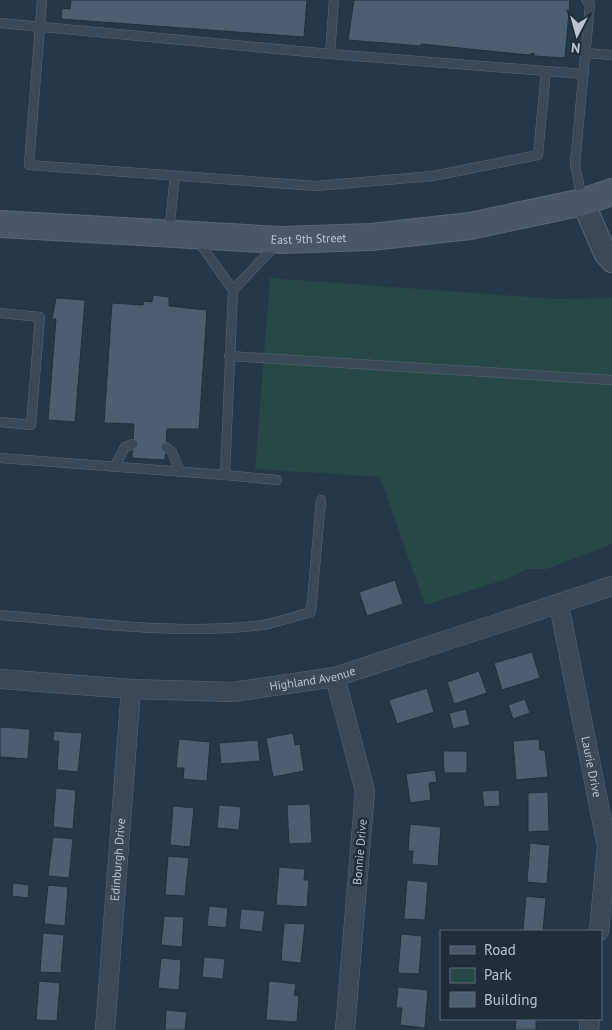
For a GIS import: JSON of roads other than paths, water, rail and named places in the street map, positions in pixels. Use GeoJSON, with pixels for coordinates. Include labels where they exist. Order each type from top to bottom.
{"type":"FeatureCollection","features":[{"type":"Feature","properties":{"kind":"main road","name":"East 9th Street"},"geometry":{"type":"LineString","coordinates":[[0,224],[195,237],[280,240],[371,237],[470,226],[582,202],[612,192]]}},
{"type":"Feature","properties":{"kind":"street"},"geometry":{"type":"LineString","coordinates":[[582,202],[605,253],[612,261]]}},
{"type":"Feature","properties":{"kind":"street","name":"Highland Avenue"},"geometry":{"type":"LineString","coordinates":[[0,679],[131,689],[233,692],[335,677],[559,605],[612,586]]}},
{"type":"Feature","properties":{"kind":"street","name":"Laurie Drive"},"geometry":{"type":"LineString","coordinates":[[559,605],[607,846],[598,930]]}},
{"type":"Feature","properties":{"kind":"street","name":"Bonnie Drive"},"geometry":{"type":"LineString","coordinates":[[335,677],[365,791],[345,1030]]}},
{"type":"Feature","properties":{"kind":"street","name":"Edinburgh Drive"},"geometry":{"type":"LineString","coordinates":[[105,1030],[131,689]]}},
{"type":"Feature","properties":{"kind":"lane"},"geometry":{"type":"LineString","coordinates":[[42,0],[29,164],[316,186],[434,176],[538,155],[546,71]]}},
{"type":"Feature","properties":{"kind":"lane"},"geometry":{"type":"LineString","coordinates":[[330,54],[334,0]]}},
{"type":"Feature","properties":{"kind":"lane"},"geometry":{"type":"LineString","coordinates":[[582,202],[575,164],[590,4],[586,0]]}},
{"type":"Feature","properties":{"kind":"lane"},"geometry":{"type":"LineString","coordinates":[[0,23],[330,54],[584,74]]}},
{"type":"Feature","properties":{"kind":"lane"},"geometry":{"type":"LineString","coordinates":[[586,53],[612,55]]}},
{"type":"Feature","properties":{"kind":"lane"},"geometry":{"type":"LineString","coordinates":[[169,234],[176,176]]}},
{"type":"Feature","properties":{"kind":"lane"},"geometry":{"type":"LineString","coordinates":[[195,237],[234,290]]}},
{"type":"Feature","properties":{"kind":"lane"},"geometry":{"type":"LineString","coordinates":[[225,475],[229,356],[234,290],[280,240]]}},
{"type":"Feature","properties":{"kind":"lane"},"geometry":{"type":"LineString","coordinates":[[0,313],[40,316],[31,425],[0,422]]}},
{"type":"Feature","properties":{"kind":"lane"},"geometry":{"type":"LineString","coordinates":[[229,356],[612,380]]}},
{"type":"Feature","properties":{"kind":"lane"},"geometry":{"type":"LineString","coordinates":[[114,467],[126,447],[133,444]]}},
{"type":"Feature","properties":{"kind":"lane"},"geometry":{"type":"LineString","coordinates":[[166,447],[172,452],[180,472]]}},
{"type":"Feature","properties":{"kind":"lane"},"geometry":{"type":"LineString","coordinates":[[0,458],[277,480]]}},
{"type":"Feature","properties":{"kind":"lane"},"geometry":{"type":"LineString","coordinates":[[0,615],[168,630],[212,629],[265,624],[311,612],[321,500]]}}]}
